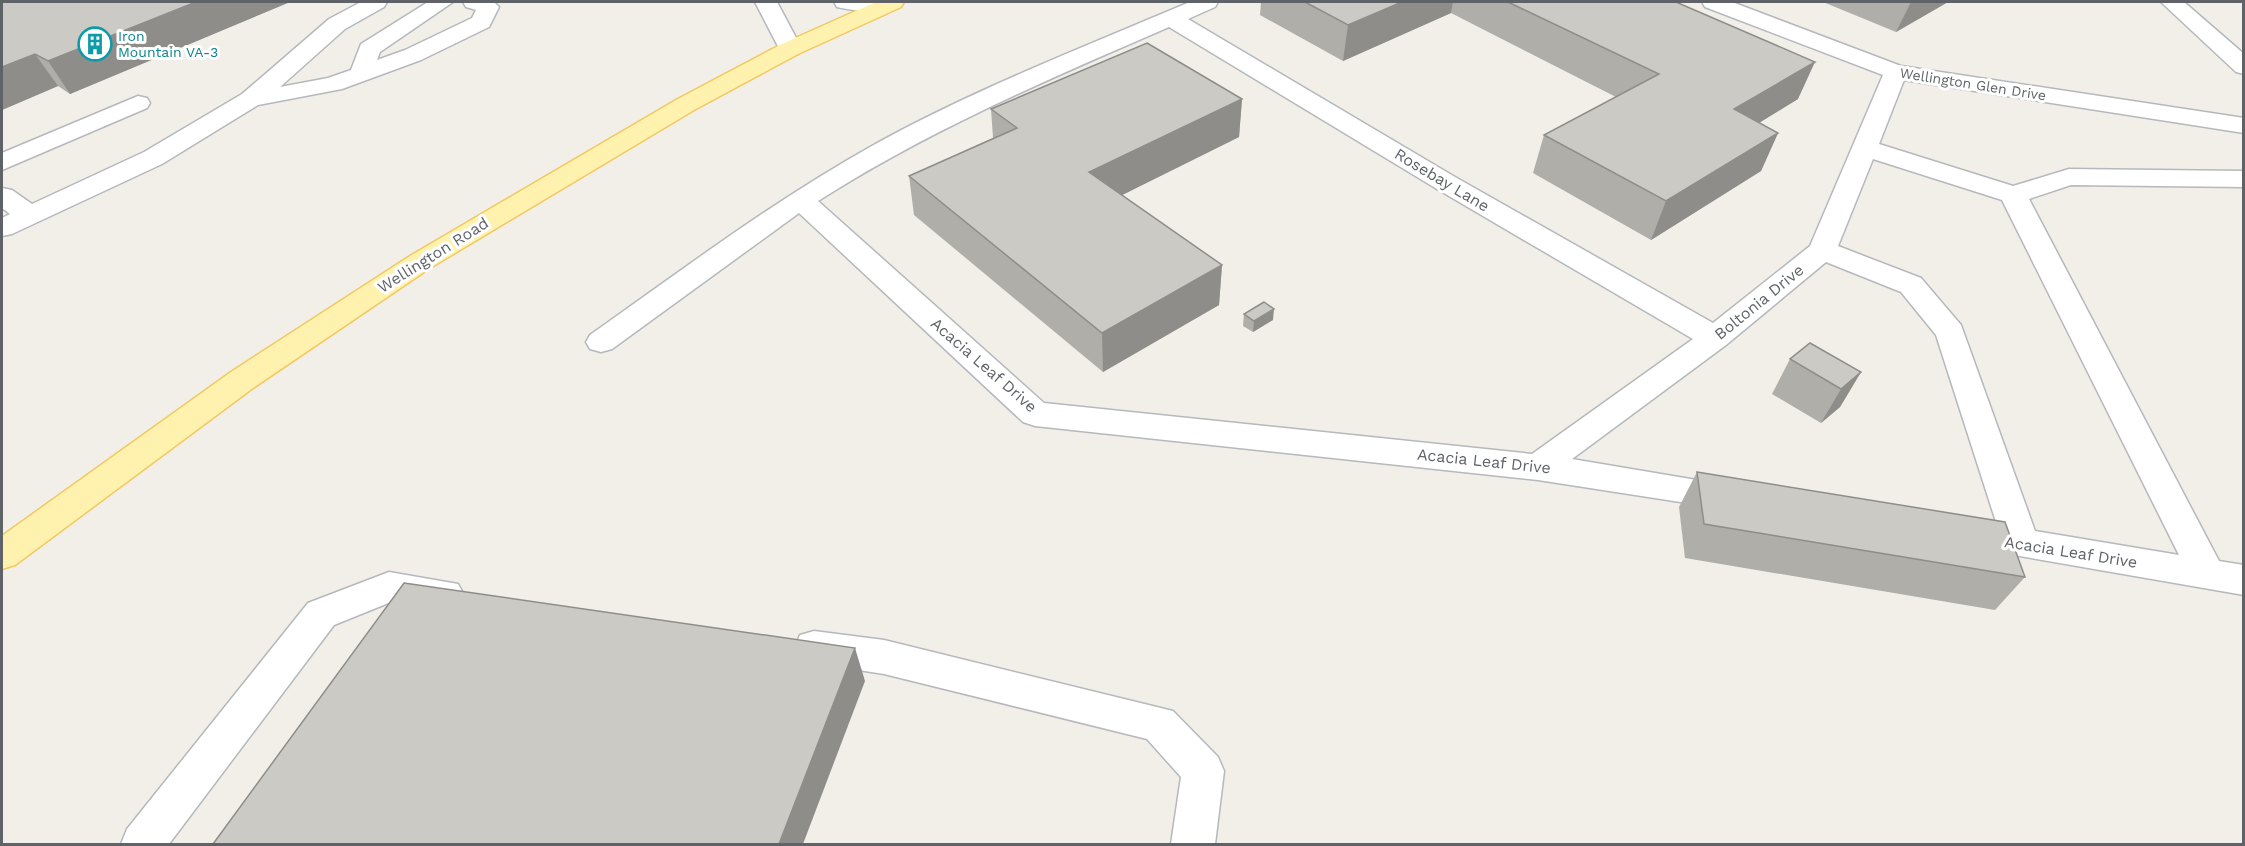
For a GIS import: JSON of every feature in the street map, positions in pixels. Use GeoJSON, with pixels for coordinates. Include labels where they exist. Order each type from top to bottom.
{"type":"FeatureCollection","features":[{"type":"Feature","properties":{"kind":"main road","name":"Wellington Road"},"geometry":{"type":"LineString","coordinates":[[2,555],[242,380],[420,262],[617,143],[790,49],[890,3]]}},
{"type":"Feature","properties":{"kind":"street"},"geometry":{"type":"LineString","coordinates":[[2,228],[153,158],[251,99],[338,24],[376,2]]}},
{"type":"Feature","properties":{"kind":"street"},"geometry":{"type":"LineString","coordinates":[[361,74],[369,49],[442,2]]}},
{"type":"Feature","properties":{"kind":"street"},"geometry":{"type":"LineString","coordinates":[[251,99],[333,84],[413,55],[481,22],[488,7],[474,2]]}},
{"type":"Feature","properties":{"kind":"street"},"geometry":{"type":"LineString","coordinates":[[766,2],[790,49]]}},
{"type":"Feature","properties":{"kind":"street"},"geometry":{"type":"LineString","coordinates":[[846,2],[890,3]]}},
{"type":"Feature","properties":{"kind":"street"},"geometry":{"type":"LineString","coordinates":[[601,342],[801,200],[882,151],[1028,80],[1207,2]]}},
{"type":"Feature","properties":{"kind":"street","name":"Wellington Glen Drive"},"geometry":{"type":"LineString","coordinates":[[1713,2],[1896,72],[2244,126]]}},
{"type":"Feature","properties":{"kind":"street"},"geometry":{"type":"LineString","coordinates":[[2172,2],[2244,67]]}},
{"type":"Feature","properties":{"kind":"street","name":"Rosebay Lane"},"geometry":{"type":"LineString","coordinates":[[1171,18],[1446,183],[1715,338]]}},
{"type":"Feature","properties":{"kind":"street"},"geometry":{"type":"LineString","coordinates":[[2197,24],[2244,39]]}},
{"type":"Feature","properties":{"kind":"street","name":"Boltonia Drive"},"geometry":{"type":"LineString","coordinates":[[1538,466],[1715,338],[1822,250],[1896,72]]}},
{"type":"Feature","properties":{"kind":"street"},"geometry":{"type":"LineString","coordinates":[[2,162],[138,103]]}},
{"type":"Feature","properties":{"kind":"street"},"geometry":{"type":"LineString","coordinates":[[1866,148],[2013,195],[2069,177],[2244,180]]}},
{"type":"Feature","properties":{"kind":"street"},"geometry":{"type":"LineString","coordinates":[[2013,195],[2207,574]]}},
{"type":"Feature","properties":{"kind":"street"},"geometry":{"type":"LineString","coordinates":[[2,196],[30,215]]}},
{"type":"Feature","properties":{"kind":"street","name":"Acacia Leaf Drive"},"geometry":{"type":"LineString","coordinates":[[801,200],[1035,414],[1538,466],[1762,502]]}},
{"type":"Feature","properties":{"kind":"street"},"geometry":{"type":"LineString","coordinates":[[1822,250],[1911,285],[1950,332],[2021,544]]}},
{"type":"Feature","properties":{"kind":"street","name":"Acacia Leaf Drive"},"geometry":{"type":"LineString","coordinates":[[1938,531],[2244,580]]}},
{"type":"Feature","properties":{"kind":"street"},"geometry":{"type":"LineString","coordinates":[[143,844],[321,614],[389,587],[483,600]]}},
{"type":"Feature","properties":{"kind":"street"},"geometry":{"type":"LineString","coordinates":[[778,642],[884,657],[1159,724],[1203,771],[1193,844]]}},
{"type":"Feature","properties":{"kind":"building"},"geometry":{"type":"Polygon","coordinates":[[[2,2],[196,2],[48,61],[35,54],[2,67],[2,2]]]}},
{"type":"Feature","properties":{"kind":"building"},"geometry":{"type":"Polygon","coordinates":[[[1305,2],[1402,2],[1348,25],[1305,2]]]}},
{"type":"Feature","properties":{"kind":"building"},"geometry":{"type":"Polygon","coordinates":[[[1508,2],[1676,2],[1815,62],[1734,109],[1778,133],[1666,201],[1544,135],[1659,74],[1508,2]]]}},
{"type":"Feature","properties":{"kind":"building"},"geometry":{"type":"Polygon","coordinates":[[[1147,43],[1242,99],[1089,172],[1222,265],[1102,333],[909,176],[1017,128],[991,109],[1147,43]]]}},
{"type":"Feature","properties":{"kind":"building"},"geometry":{"type":"Polygon","coordinates":[[[1264,302],[1274,309],[1254,321],[1244,314],[1264,302]]]}},
{"type":"Feature","properties":{"kind":"building"},"geometry":{"type":"Polygon","coordinates":[[[1810,343],[1861,372],[1841,389],[1790,359],[1810,343]]]}},
{"type":"Feature","properties":{"kind":"building"},"geometry":{"type":"Polygon","coordinates":[[[1697,472],[2005,522],[2025,577],[1704,524],[1697,472]]]}},
{"type":"Feature","properties":{"kind":"building"},"geometry":{"type":"Polygon","coordinates":[[[404,583],[855,648],[779,844],[213,844],[404,583]]]}},
{"type":"Feature","properties":{"kind":"place","name":"Iron Mountain VA-3"},"geometry":{"type":"Point","coordinates":[95,44]}}]}
